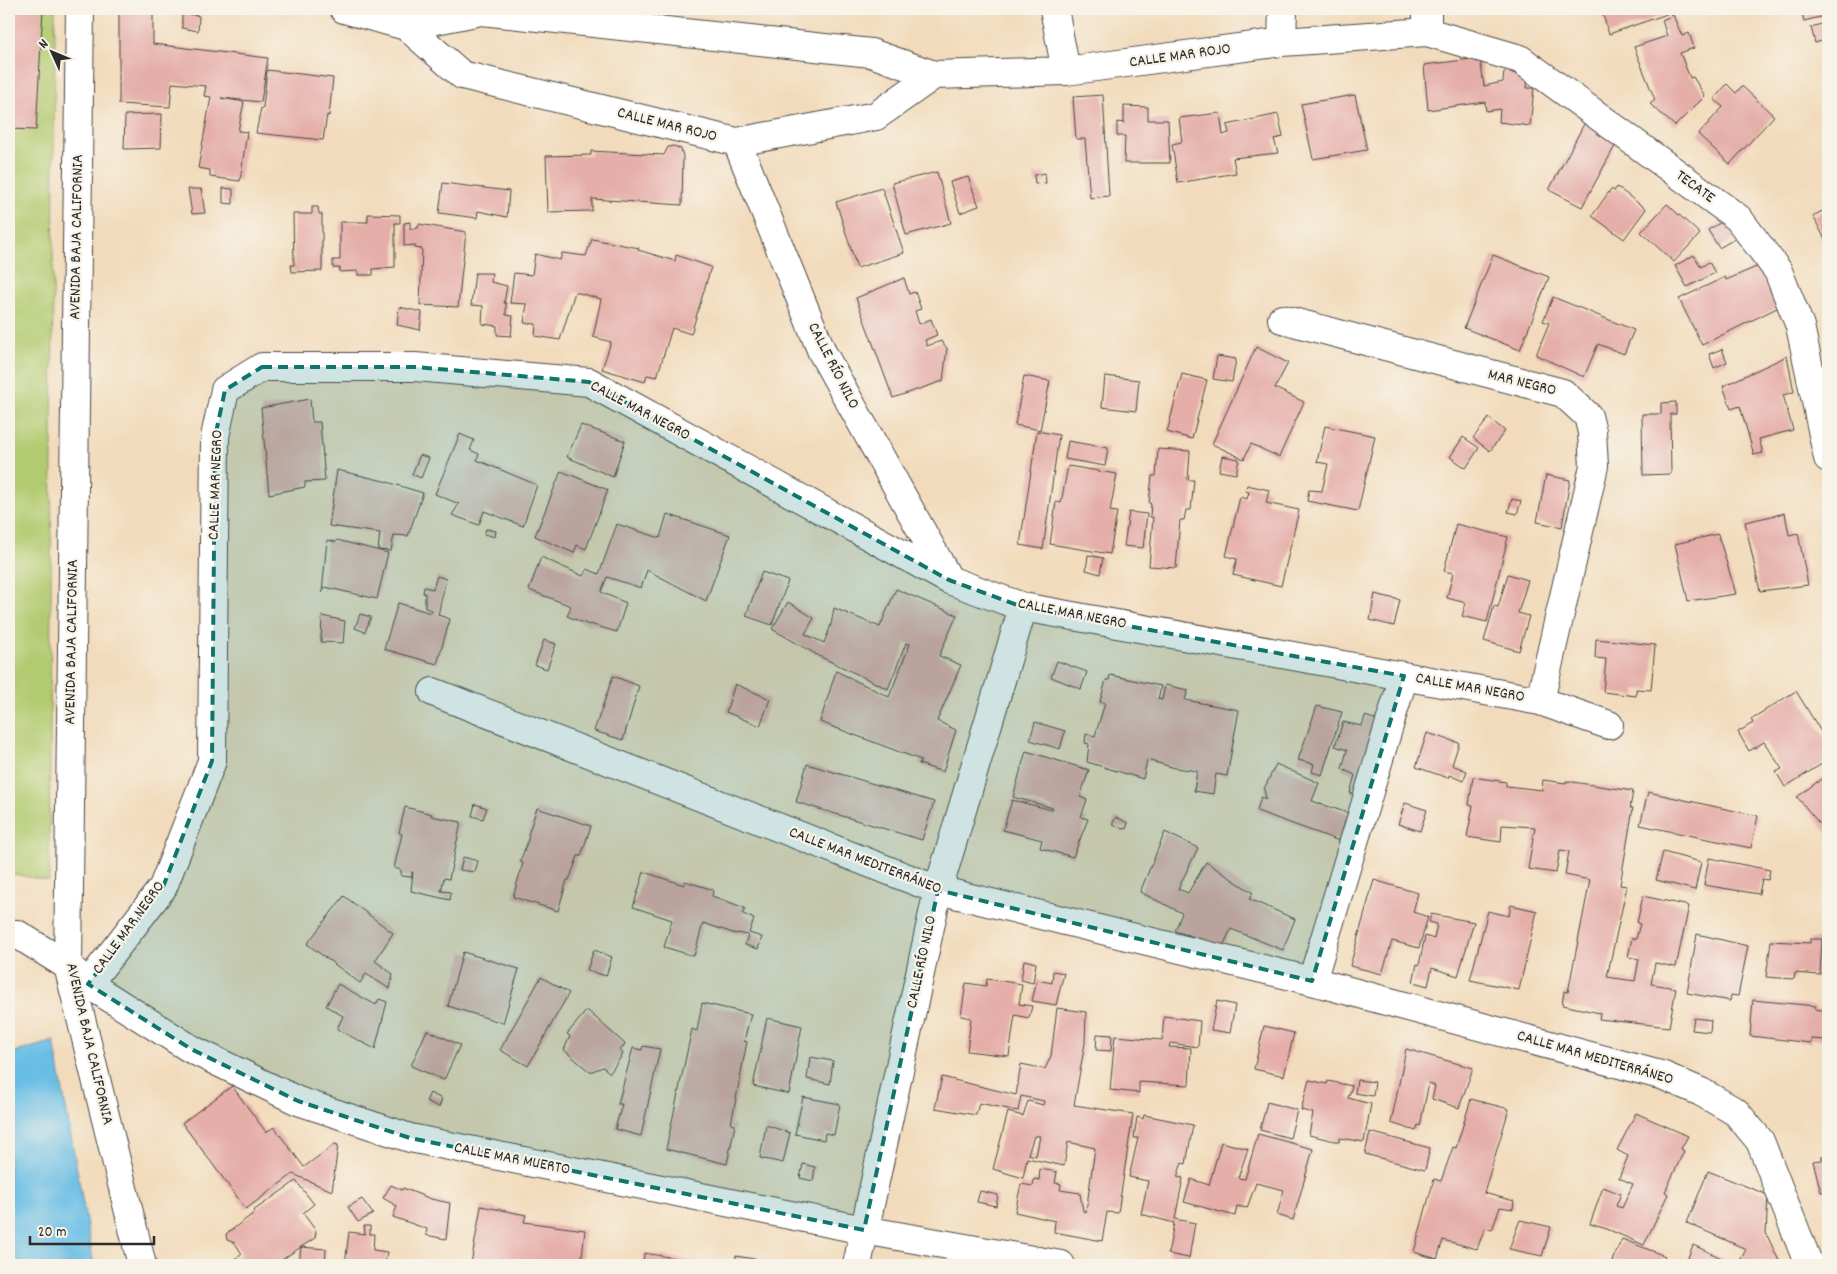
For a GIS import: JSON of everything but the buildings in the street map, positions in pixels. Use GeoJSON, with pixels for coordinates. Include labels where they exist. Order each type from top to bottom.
{"type":"FeatureCollection","features":[{"type":"Feature","properties":{"kind":"street","name":"AVENIDA BAJA CALIFORNIA"},"geometry":{"type":"LineString","coordinates":[[80,9],[68,966],[142,1265]]}},
{"type":"Feature","properties":{"kind":"street","name":"CALLE MAR ROJO"},"geometry":{"type":"LineString","coordinates":[[344,9],[406,26],[462,75],[737,142],[876,116],[934,75]]}},
{"type":"Feature","properties":{"kind":"street"},"geometry":{"type":"LineString","coordinates":[[1054,9],[1066,71]]}},
{"type":"Feature","properties":{"kind":"street"},"geometry":{"type":"LineString","coordinates":[[1282,42],[1283,9]]}},
{"type":"Feature","properties":{"kind":"street","name":"CALLE MAR ROJO"},"geometry":{"type":"LineString","coordinates":[[406,26],[481,11],[872,53],[934,75],[1066,71],[1282,42],[1427,20]]}},
{"type":"Feature","properties":{"kind":"street","name":"TECATE"},"geometry":{"type":"LineString","coordinates":[[1427,20],[1520,59],[1738,218],[1778,271],[1800,326],[1828,458]]}},
{"type":"Feature","properties":{"kind":"street","name":"CALLE RÍO NILO"},"geometry":{"type":"LineString","coordinates":[[737,142],[822,352],[950,580]]}},
{"type":"Feature","properties":{"kind":"street","name":"MAR NEGRO"},"geometry":{"type":"LineString","coordinates":[[1282,319],[1563,393],[1588,416],[1592,432],[1594,466],[1540,701]]}},
{"type":"Feature","properties":{"kind":"street","name":"CALLE MAR NEGRO"},"geometry":{"type":"LineString","coordinates":[[88,984],[163,887],[212,761],[215,437],[225,390],[262,366],[415,367],[589,382],[950,580],[1023,606],[1540,701],[1609,725]]}},
{"type":"Feature","properties":{"kind":"street","name":"CALLE RÍO NILO"},"geometry":{"type":"LineString","coordinates":[[857,1265],[938,890],[1023,606]]}},
{"type":"Feature","properties":{"kind":"street"},"geometry":{"type":"LineString","coordinates":[[1312,981],[1404,676]]}},
{"type":"Feature","properties":{"kind":"street","name":"CALLE MAR MEDITERRÁNEO"},"geometry":{"type":"LineString","coordinates":[[434,692],[938,890],[1312,981],[1664,1076],[1708,1096],[1736,1112],[1760,1141],[1809,1265]]}},
{"type":"Feature","properties":{"kind":"street","name":"CALLE MAR MUERTO"},"geometry":{"type":"LineString","coordinates":[[9,934],[17,934],[68,966],[88,984],[200,1054],[298,1101],[410,1138],[864,1230],[1061,1265]]}},
{"type":"Feature","properties":{"kind":"highlighted area"},"geometry":{"type":"Polygon","coordinates":[[[262,367],[415,367],[589,382],[949,580],[1023,607],[1404,676],[1312,981],[938,890],[864,1230],[410,1138],[298,1101],[191,1049],[88,984],[163,887],[212,761],[215,437],[225,390],[262,367]]]}},
{"type":"Feature","properties":{"kind":"green space"},"geometry":{"type":"Polygon","coordinates":[[[9,9],[55,9],[49,881],[9,873],[9,9]]]}},
{"type":"Feature","properties":{"kind":"water"},"geometry":{"type":"Polygon","coordinates":[[[54,1041],[94,1265],[9,1265],[9,1054],[54,1041]]]}}]}
